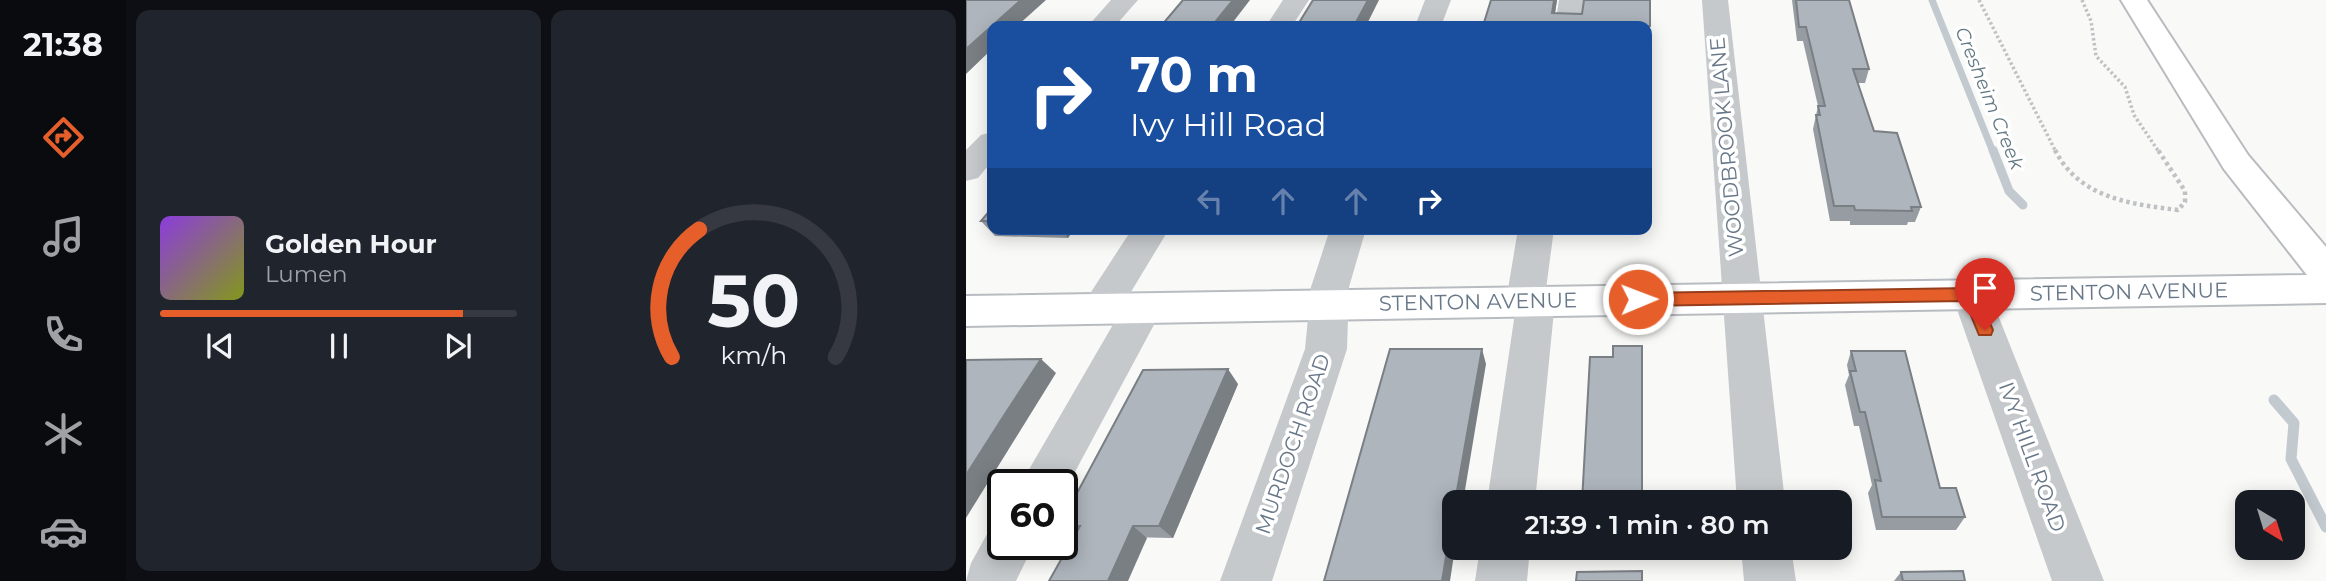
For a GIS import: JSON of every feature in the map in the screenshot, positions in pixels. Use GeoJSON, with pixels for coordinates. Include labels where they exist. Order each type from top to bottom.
{"type":"FeatureCollection","features":[{"type":"Feature","properties":{"kind":"main road"},"geometry":{"type":"LineString","coordinates":[[2134,0],[2194,98],[2267,202],[2326,272]]}},
{"type":"Feature","properties":{"kind":"main road"},"geometry":{"type":"LineString","coordinates":[[2267,202],[2326,234]]}},
{"type":"Feature","properties":{"kind":"main road","name":"STENTON AVENUE"},"geometry":{"type":"LineString","coordinates":[[966,311],[2326,289]]}},
{"type":"Feature","properties":{"kind":"street"},"geometry":{"type":"LineString","coordinates":[[1106,21],[1125,0]]}},
{"type":"Feature","properties":{"kind":"street"},"geometry":{"type":"LineString","coordinates":[[1282,21],[1296,0]]}},
{"type":"Feature","properties":{"kind":"street"},"geometry":{"type":"LineString","coordinates":[[1430,21],[1438,0]]}},
{"type":"Feature","properties":{"kind":"street"},"geometry":{"type":"LineString","coordinates":[[1569,21],[1573,0]]}},
{"type":"Feature","properties":{"kind":"street","name":"WOODBROOK LANE"},"geometry":{"type":"LineString","coordinates":[[1715,0],[1740,298],[1760,490]]}},
{"type":"Feature","properties":{"kind":"street"},"geometry":{"type":"LineString","coordinates":[[1101,309],[1146,235]]}},
{"type":"Feature","properties":{"kind":"street","name":"MURDOCH ROAD"},"geometry":{"type":"LineString","coordinates":[[1246,581],[1326,349],[1334,266],[1346,235]]}},
{"type":"Feature","properties":{"kind":"street"},"geometry":{"type":"LineString","coordinates":[[1512,490],[1536,235]]}},
{"type":"Feature","properties":{"kind":"street","name":"IVY HILL ROAD"},"geometry":{"type":"LineString","coordinates":[[1970,295],[2078,581]]}},
{"type":"Feature","properties":{"kind":"street"},"geometry":{"type":"LineString","coordinates":[[1052,469],[1143,308]]}},
{"type":"Feature","properties":{"kind":"street"},"geometry":{"type":"LineString","coordinates":[[989,581],[1000,560]]}},
{"type":"Feature","properties":{"kind":"street"},"geometry":{"type":"LineString","coordinates":[[1501,581],[1504,560]]}},
{"type":"Feature","properties":{"kind":"street"},"geometry":{"type":"LineString","coordinates":[[1767,560],[1770,581]]}},
{"type":"Feature","properties":{"kind":"path"},"geometry":{"type":"LineString","coordinates":[[1979,0],[2064,168],[2094,189],[2123,203],[2178,210],[2185,202],[2185,191],[2134,115],[2125,87],[2117,75],[2096,56],[2091,13],[2082,0]]}},
{"type":"Feature","properties":{"kind":"building"},"geometry":{"type":"Polygon","coordinates":[[[966,0],[1021,0],[997,21],[987,21],[987,30],[966,49],[966,0]]]}},
{"type":"Feature","properties":{"kind":"building"},"geometry":{"type":"Polygon","coordinates":[[[1183,0],[1233,0],[1216,21],[1165,21],[1183,0]]]}},
{"type":"Feature","properties":{"kind":"building"},"geometry":{"type":"Polygon","coordinates":[[[1313,0],[1368,0],[1357,21],[1300,21],[1313,0]]]}},
{"type":"Feature","properties":{"kind":"building"},"geometry":{"type":"Polygon","coordinates":[[[1491,0],[1554,0],[1552,13],[1582,14],[1584,0],[1650,0],[1650,21],[1485,21],[1491,0]]]}},
{"type":"Feature","properties":{"kind":"building"},"geometry":{"type":"Polygon","coordinates":[[[1796,0],[1849,0],[1869,69],[1853,69],[1874,131],[1897,133],[1921,207],[1911,207],[1912,211],[1855,210],[1854,206],[1834,206],[1816,115],[1820,115],[1818,106],[1825,106],[1806,27],[1799,27],[1796,0]]]}},
{"type":"Feature","properties":{"kind":"building"},"geometry":{"type":"Polygon","coordinates":[[[1613,346],[1642,346],[1642,490],[1583,490],[1590,357],[1613,357],[1613,346]]]}},
{"type":"Feature","properties":{"kind":"building"},"geometry":{"type":"Polygon","coordinates":[[[1390,349],[1482,349],[1457,490],[1442,490],[1442,560],[1446,560],[1442,581],[1324,581],[1390,349]]]}},
{"type":"Feature","properties":{"kind":"building"},"geometry":{"type":"Polygon","coordinates":[[[1851,351],[1905,351],[1940,488],[1956,488],[1965,517],[1882,517],[1875,480],[1881,481],[1865,412],[1860,412],[1850,371],[1856,371],[1851,351]]]}},
{"type":"Feature","properties":{"kind":"building"},"geometry":{"type":"Polygon","coordinates":[[[1041,359],[1003,417],[966,475],[966,360],[1041,359]]]}},
{"type":"Feature","properties":{"kind":"building"},"geometry":{"type":"Polygon","coordinates":[[[1228,369],[1159,526],[1133,526],[1108,581],[1049,581],[1061,560],[1078,560],[1078,491],[1143,370],[1228,369]]]}},
{"type":"Feature","properties":{"kind":"building"},"geometry":{"type":"Polygon","coordinates":[[[1642,571],[1642,581],[1576,581],[1577,572],[1642,571]]]}},
{"type":"Feature","properties":{"kind":"building"},"geometry":{"type":"Polygon","coordinates":[[[1963,571],[1965,581],[1903,581],[1901,572],[1963,571]]]}},
{"type":"Feature","properties":{"kind":"waterway","name":"Cresheim Creek"},"geometry":{"type":"LineString","coordinates":[[1932,0],[1993,152]]}},
{"type":"Feature","properties":{"kind":"waterway","name":"Cresheim Creek"},"geometry":{"type":"LineString","coordinates":[[1993,150],[2009,191],[2023,205]]}},
{"type":"Feature","properties":{"kind":"waterway","name":"Cresheim Creek"},"geometry":{"type":"LineString","coordinates":[[2274,400],[2294,423],[2291,459],[2326,527]]}},
{"type":"Feature","properties":{"kind":"route"},"geometry":{"type":"LineString","coordinates":[[1638,299],[1970,295],[1985,330]]}}]}
